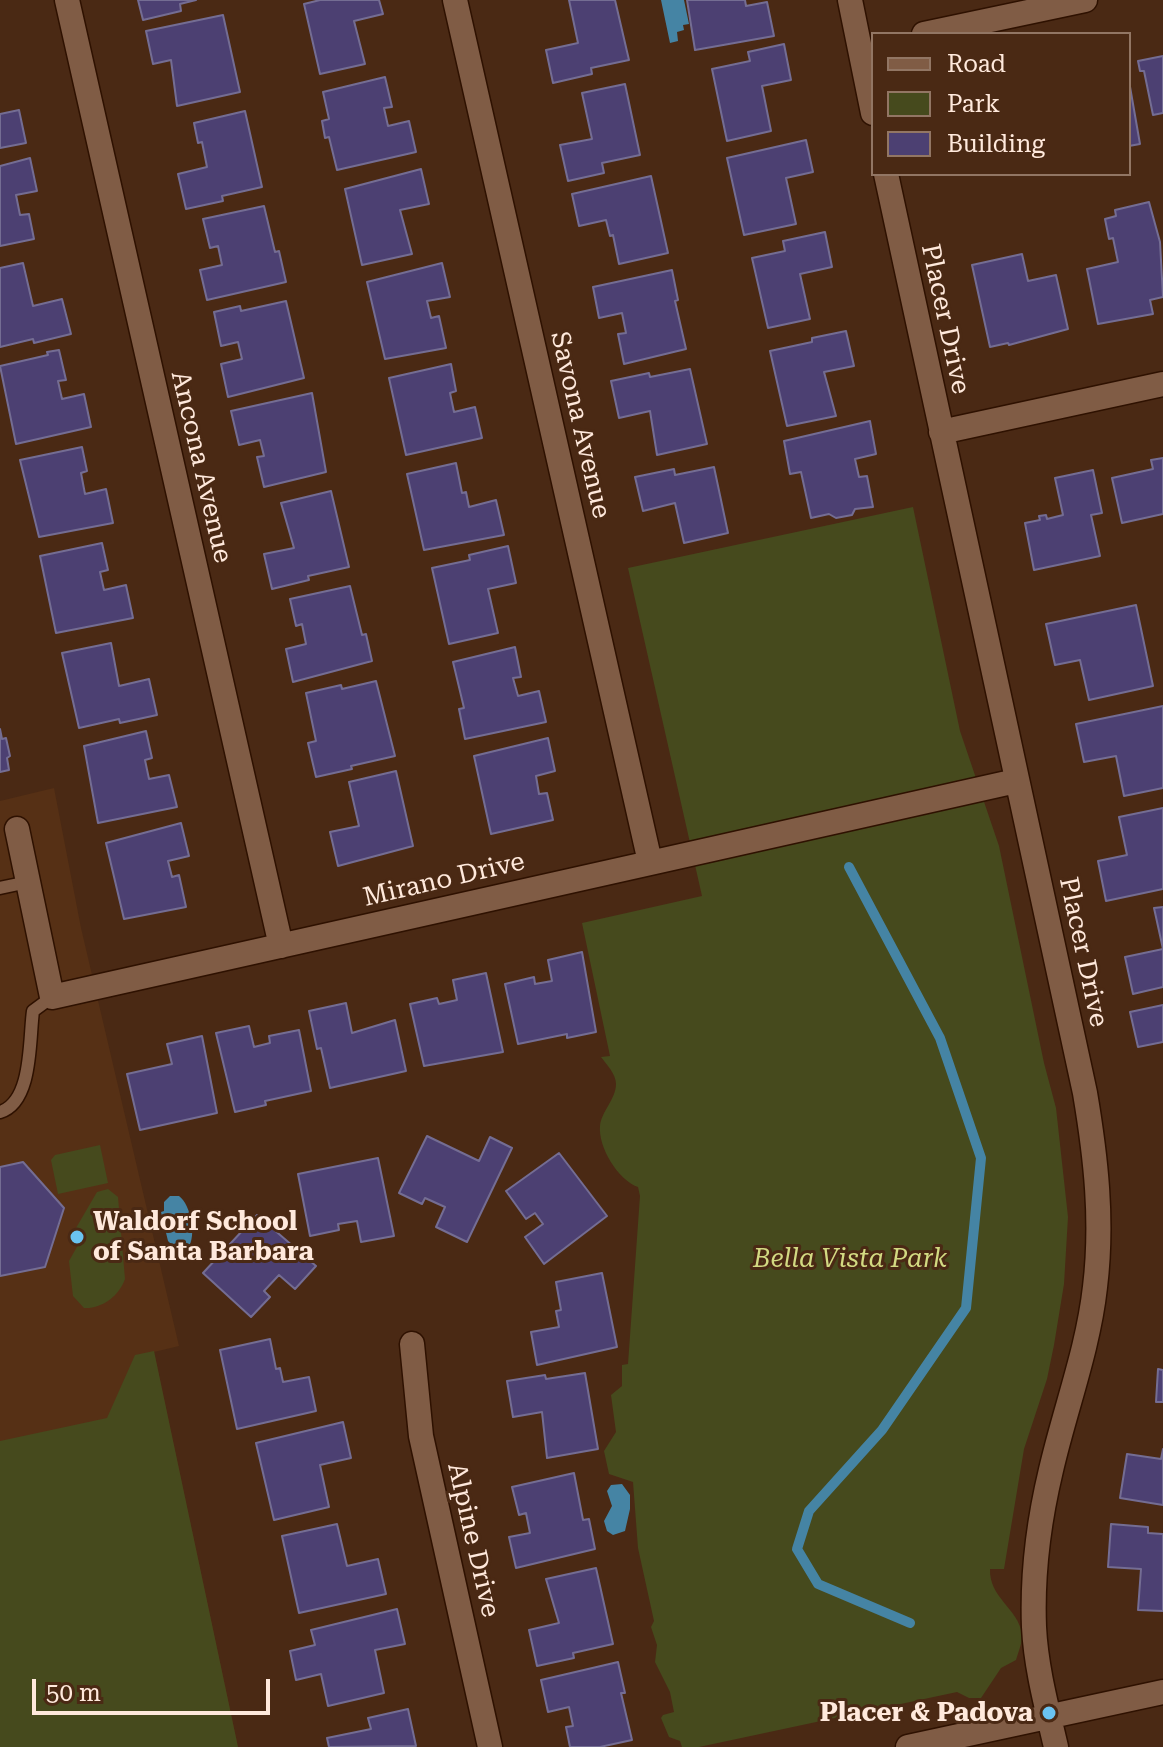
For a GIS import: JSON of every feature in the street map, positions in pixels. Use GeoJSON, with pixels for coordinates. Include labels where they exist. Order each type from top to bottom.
{"type":"FeatureCollection","features":[{"type":"Feature","properties":{"kind":"street","name":"Ancona Avenue"},"geometry":{"type":"LineString","coordinates":[[67,0],[281,946]]}},
{"type":"Feature","properties":{"kind":"street","name":"Savona Avenue"},"geometry":{"type":"LineString","coordinates":[[455,0],[650,862]]}},
{"type":"Feature","properties":{"kind":"street"},"geometry":{"type":"LineString","coordinates":[[850,0],[866,46],[871,94]]}},
{"type":"Feature","properties":{"kind":"street"},"geometry":{"type":"LineString","coordinates":[[933,32],[1085,0]]}},
{"type":"Feature","properties":{"kind":"street","name":"Placer Drive"},"geometry":{"type":"LineString","coordinates":[[886,176],[1085,1093],[1096,1170],[1100,1217],[1092,1313],[1051,1468],[1038,1542],[1034,1627],[1056,1747]]}},
{"type":"Feature","properties":{"kind":"street"},"geometry":{"type":"LineString","coordinates":[[941,432],[1163,384]]}},
{"type":"Feature","properties":{"kind":"street","name":"Mirano Drive"},"geometry":{"type":"LineString","coordinates":[[52,997],[1016,781]]}},
{"type":"Feature","properties":{"kind":"street"},"geometry":{"type":"LineString","coordinates":[[17,829],[52,997]]}},
{"type":"Feature","properties":{"kind":"street","name":"Alpine Drive"},"geometry":{"type":"LineString","coordinates":[[412,1344],[421,1436],[490,1747]]}},
{"type":"Feature","properties":{"kind":"street"},"geometry":{"type":"LineString","coordinates":[[908,1747],[1163,1692]]}},
{"type":"Feature","properties":{"kind":"lane"},"geometry":{"type":"LineString","coordinates":[[0,888],[28,882]]}},
{"type":"Feature","properties":{"kind":"lane"},"geometry":{"type":"LineString","coordinates":[[0,1112],[13,1106],[18,1098],[30,1057],[33,1011],[52,997]]}},
{"type":"Feature","properties":{"kind":"shaded area","name":"Waldorf School of Santa Barbara"},"geometry":{"type":"Polygon","coordinates":[[[54,788],[81,928],[179,1346],[154,1352],[238,1747],[0,1747],[0,801],[54,788]]]}},
{"type":"Feature","properties":{"kind":"green space","name":"Bella Vista Park"},"geometry":{"type":"Polygon","coordinates":[[[913,507],[960,731],[999,846],[1056,1108],[1068,1217],[1064,1284],[1047,1379],[1024,1449],[1004,1569],[990,1569],[994,1588],[1015,1617],[1022,1640],[1016,1660],[1001,1668],[981,1698],[969,1698],[957,1692],[699,1747],[682,1747],[680,1741],[669,1737],[661,1718],[674,1712],[670,1692],[655,1662],[657,1645],[651,1627],[654,1621],[638,1548],[633,1482],[609,1474],[604,1451],[616,1432],[611,1395],[622,1386],[622,1365],[628,1364],[640,1196],[638,1187],[623,1177],[611,1162],[600,1134],[601,1121],[614,1095],[616,1080],[601,1057],[610,1056],[582,923],[702,896],[628,568],[913,507]]]}},
{"type":"Feature","properties":{"kind":"green space"},"geometry":{"type":"Polygon","coordinates":[[[100,1145],[108,1183],[58,1194],[51,1160],[55,1155],[100,1145]]]}},
{"type":"Feature","properties":{"kind":"green space"},"geometry":{"type":"Polygon","coordinates":[[[108,1189],[118,1197],[125,1279],[119,1291],[109,1300],[84,1308],[73,1296],[69,1261],[78,1245],[76,1228],[97,1192],[108,1189]]]}},
{"type":"Feature","properties":{"kind":"green space"},"geometry":{"type":"Polygon","coordinates":[[[154,1351],[238,1747],[0,1747],[0,1441],[107,1418],[135,1355],[154,1351]]]}},
{"type":"Feature","properties":{"kind":"water"},"geometry":{"type":"Polygon","coordinates":[[[661,0],[684,0],[689,24],[683,25],[684,30],[677,32],[678,41],[670,43],[661,0]]]}},
{"type":"Feature","properties":{"kind":"water"},"geometry":{"type":"Polygon","coordinates":[[[170,1196],[179,1196],[189,1213],[192,1236],[188,1248],[176,1249],[168,1241],[161,1212],[170,1196]]]}},
{"type":"Feature","properties":{"kind":"water"},"geometry":{"type":"Polygon","coordinates":[[[622,1484],[630,1495],[630,1509],[625,1531],[613,1535],[607,1531],[604,1521],[612,1506],[607,1491],[611,1485],[622,1484]]]}},
{"type":"Feature","properties":{"kind":"building"},"geometry":{"type":"Polygon","coordinates":[[[138,0],[196,0],[180,4],[181,11],[143,20],[138,0]]]}},
{"type":"Feature","properties":{"kind":"building"},"geometry":{"type":"Polygon","coordinates":[[[320,0],[379,0],[383,14],[354,21],[365,64],[320,74],[304,4],[320,0]]]}},
{"type":"Feature","properties":{"kind":"building"},"geometry":{"type":"Polygon","coordinates":[[[569,0],[615,0],[629,60],[591,68],[592,74],[553,83],[546,50],[578,43],[569,0]]]}},
{"type":"Feature","properties":{"kind":"building"},"geometry":{"type":"Polygon","coordinates":[[[687,0],[745,0],[746,6],[767,2],[774,36],[695,50],[687,0]]]}},
{"type":"Feature","properties":{"kind":"building"},"geometry":{"type":"Polygon","coordinates":[[[223,15],[240,92],[177,106],[171,60],[153,64],[146,31],[223,15]]]}},
{"type":"Feature","properties":{"kind":"building"},"geometry":{"type":"Polygon","coordinates":[[[784,44],[791,80],[762,86],[771,131],[727,141],[712,69],[750,61],[748,52],[784,44]]]}},
{"type":"Feature","properties":{"kind":"building"},"geometry":{"type":"Polygon","coordinates":[[[1163,56],[1163,113],[1153,115],[1144,71],[1140,71],[1138,61],[1163,56]]]}},
{"type":"Feature","properties":{"kind":"building"},"geometry":{"type":"Polygon","coordinates":[[[385,77],[392,107],[384,108],[388,126],[409,121],[416,152],[337,170],[329,137],[325,138],[322,121],[329,119],[323,92],[385,77]]]}},
{"type":"Feature","properties":{"kind":"building"},"geometry":{"type":"Polygon","coordinates":[[[625,84],[640,155],[602,163],[604,173],[568,181],[560,145],[592,139],[582,93],[625,84]]]}},
{"type":"Feature","properties":{"kind":"building"},"geometry":{"type":"Polygon","coordinates":[[[1131,92],[1140,144],[1131,146],[1131,92]]]}},
{"type":"Feature","properties":{"kind":"building"},"geometry":{"type":"Polygon","coordinates":[[[19,110],[26,143],[0,148],[0,114],[19,110]]]}},
{"type":"Feature","properties":{"kind":"building"},"geometry":{"type":"Polygon","coordinates":[[[245,111],[262,187],[222,196],[223,201],[186,209],[178,174],[207,167],[194,123],[245,111]]]}},
{"type":"Feature","properties":{"kind":"building"},"geometry":{"type":"Polygon","coordinates":[[[806,140],[813,172],[786,178],[796,224],[744,235],[727,158],[806,140]]]}},
{"type":"Feature","properties":{"kind":"building"},"geometry":{"type":"Polygon","coordinates":[[[30,158],[37,191],[16,195],[20,215],[29,214],[34,239],[0,246],[0,166],[30,158]]]}},
{"type":"Feature","properties":{"kind":"building"},"geometry":{"type":"Polygon","coordinates":[[[421,169],[429,204],[400,210],[412,254],[362,265],[345,189],[421,169]]]}},
{"type":"Feature","properties":{"kind":"building"},"geometry":{"type":"Polygon","coordinates":[[[651,176],[668,253],[619,264],[613,235],[610,236],[606,220],[579,226],[572,194],[651,176]]]}},
{"type":"Feature","properties":{"kind":"building"},"geometry":{"type":"Polygon","coordinates":[[[1149,202],[1160,242],[1163,297],[1150,300],[1153,314],[1098,324],[1087,269],[1118,262],[1105,219],[1116,216],[1115,210],[1149,202]]]}},
{"type":"Feature","properties":{"kind":"building"},"geometry":{"type":"Polygon","coordinates":[[[264,206],[286,282],[207,300],[200,270],[222,265],[218,246],[210,248],[203,219],[264,206]]]}},
{"type":"Feature","properties":{"kind":"building"},"geometry":{"type":"Polygon","coordinates":[[[825,232],[832,267],[800,274],[810,319],[768,328],[752,258],[785,251],[783,241],[825,232]]]}},
{"type":"Feature","properties":{"kind":"building"},"geometry":{"type":"Polygon","coordinates":[[[1022,254],[1028,281],[1056,275],[1068,329],[990,347],[972,265],[1022,254]]]}},
{"type":"Feature","properties":{"kind":"building"},"geometry":{"type":"Polygon","coordinates":[[[23,263],[33,306],[62,299],[71,334],[0,347],[0,268],[23,263]]]}},
{"type":"Feature","properties":{"kind":"building"},"geometry":{"type":"Polygon","coordinates":[[[442,263],[450,297],[427,301],[431,318],[439,316],[446,348],[385,359],[367,282],[442,263]]]}},
{"type":"Feature","properties":{"kind":"building"},"geometry":{"type":"Polygon","coordinates":[[[672,270],[678,300],[675,301],[686,349],[624,364],[618,334],[626,333],[622,313],[599,318],[593,287],[672,270]]]}},
{"type":"Feature","properties":{"kind":"building"},"geometry":{"type":"Polygon","coordinates":[[[286,301],[304,378],[228,397],[221,364],[242,359],[238,342],[221,346],[214,312],[240,306],[241,311],[286,301]]]}},
{"type":"Feature","properties":{"kind":"building"},"geometry":{"type":"Polygon","coordinates":[[[846,331],[854,366],[824,372],[836,416],[787,426],[770,351],[846,331]]]}},
{"type":"Feature","properties":{"kind":"building"},"geometry":{"type":"Polygon","coordinates":[[[59,350],[66,380],[58,381],[62,399],[84,394],[91,427],[16,444],[0,366],[59,350]]]}},
{"type":"Feature","properties":{"kind":"building"},"geometry":{"type":"Polygon","coordinates":[[[451,364],[456,391],[450,393],[454,412],[475,407],[482,438],[406,455],[389,378],[451,364]]]}},
{"type":"Feature","properties":{"kind":"building"},"geometry":{"type":"Polygon","coordinates":[[[690,369],[707,444],[657,455],[650,411],[619,418],[611,381],[690,369]]]}},
{"type":"Feature","properties":{"kind":"building"},"geometry":{"type":"Polygon","coordinates":[[[312,393],[326,472],[264,487],[257,457],[264,456],[260,440],[239,445],[231,411],[312,393]]]}},
{"type":"Feature","properties":{"kind":"building"},"geometry":{"type":"Polygon","coordinates":[[[870,421],[876,454],[855,459],[859,477],[867,476],[873,507],[855,509],[852,515],[836,518],[829,514],[811,518],[801,472],[790,474],[784,441],[870,421]]]}},
{"type":"Feature","properties":{"kind":"building"},"geometry":{"type":"Polygon","coordinates":[[[82,447],[87,471],[81,473],[85,494],[106,489],[113,523],[39,537],[20,460],[82,447]]]}},
{"type":"Feature","properties":{"kind":"building"},"geometry":{"type":"Polygon","coordinates":[[[1163,458],[1163,514],[1122,523],[1112,478],[1153,469],[1151,460],[1163,458]]]}},
{"type":"Feature","properties":{"kind":"building"},"geometry":{"type":"Polygon","coordinates":[[[456,463],[462,493],[466,492],[469,507],[496,500],[504,535],[424,550],[407,474],[456,463]]]}},
{"type":"Feature","properties":{"kind":"building"},"geometry":{"type":"Polygon","coordinates":[[[714,467],[728,533],[684,543],[675,503],[643,511],[635,477],[674,469],[675,475],[714,467]]]}},
{"type":"Feature","properties":{"kind":"building"},"geometry":{"type":"Polygon","coordinates":[[[1093,470],[1102,513],[1091,515],[1100,556],[1034,570],[1025,523],[1040,520],[1039,516],[1046,515],[1047,519],[1063,515],[1055,478],[1093,470]]]}},
{"type":"Feature","properties":{"kind":"building"},"geometry":{"type":"Polygon","coordinates":[[[331,491],[349,567],[308,576],[309,580],[272,589],[264,554],[294,548],[281,503],[331,491]]]}},
{"type":"Feature","properties":{"kind":"building"},"geometry":{"type":"Polygon","coordinates":[[[102,543],[108,570],[100,572],[104,590],[126,585],[133,618],[56,633],[40,556],[102,543]]]}},
{"type":"Feature","properties":{"kind":"building"},"geometry":{"type":"Polygon","coordinates":[[[508,546],[516,583],[488,589],[498,633],[449,644],[432,568],[470,560],[469,555],[508,546]]]}},
{"type":"Feature","properties":{"kind":"building"},"geometry":{"type":"Polygon","coordinates":[[[350,586],[372,661],[293,682],[286,649],[306,644],[302,624],[296,626],[290,599],[350,586]]]}},
{"type":"Feature","properties":{"kind":"building"},"geometry":{"type":"Polygon","coordinates":[[[1136,605],[1153,686],[1089,700],[1080,660],[1055,665],[1046,624],[1136,605]]]}},
{"type":"Feature","properties":{"kind":"building"},"geometry":{"type":"Polygon","coordinates":[[[111,643],[119,686],[149,679],[157,715],[79,728],[62,653],[111,643]]]}},
{"type":"Feature","properties":{"kind":"building"},"geometry":{"type":"Polygon","coordinates":[[[515,647],[521,677],[513,678],[518,696],[539,691],[546,722],[465,739],[459,709],[464,708],[453,662],[515,647]]]}},
{"type":"Feature","properties":{"kind":"building"},"geometry":{"type":"Polygon","coordinates":[[[376,681],[395,756],[316,777],[308,743],[316,741],[306,693],[376,681]]]}},
{"type":"Feature","properties":{"kind":"building"},"geometry":{"type":"Polygon","coordinates":[[[1163,706],[1163,788],[1124,796],[1116,756],[1084,762],[1076,724],[1163,706]]]}},
{"type":"Feature","properties":{"kind":"building"},"geometry":{"type":"Polygon","coordinates":[[[0,729],[2,739],[6,738],[10,756],[7,758],[9,770],[0,772],[0,729]]]}},
{"type":"Feature","properties":{"kind":"building"},"geometry":{"type":"Polygon","coordinates":[[[146,731],[152,758],[145,760],[149,779],[169,775],[177,807],[98,823],[84,746],[146,731]]]}},
{"type":"Feature","properties":{"kind":"building"},"geometry":{"type":"Polygon","coordinates":[[[548,738],[555,771],[536,776],[539,794],[547,793],[553,820],[491,834],[474,756],[548,738]]]}},
{"type":"Feature","properties":{"kind":"building"},"geometry":{"type":"Polygon","coordinates":[[[396,771],[413,846],[338,866],[330,832],[359,826],[349,782],[396,771]]]}},
{"type":"Feature","properties":{"kind":"building"},"geometry":{"type":"Polygon","coordinates":[[[1163,808],[1163,889],[1106,901],[1098,861],[1127,855],[1119,817],[1163,808]]]}},
{"type":"Feature","properties":{"kind":"building"},"geometry":{"type":"Polygon","coordinates":[[[181,823],[189,856],[168,861],[172,877],[179,875],[186,907],[124,919],[106,843],[181,823]]]}},
{"type":"Feature","properties":{"kind":"building"},"geometry":{"type":"Polygon","coordinates":[[[1163,907],[1163,949],[1154,908],[1163,907]]]}},
{"type":"Feature","properties":{"kind":"building"},"geometry":{"type":"Polygon","coordinates":[[[1163,949],[1163,987],[1133,994],[1125,957],[1163,949]]]}},
{"type":"Feature","properties":{"kind":"building"},"geometry":{"type":"Polygon","coordinates":[[[582,952],[596,1032],[567,1038],[567,1034],[518,1044],[505,984],[534,977],[535,984],[552,981],[548,960],[582,952]]]}},
{"type":"Feature","properties":{"kind":"building"},"geometry":{"type":"Polygon","coordinates":[[[486,973],[503,1052],[424,1066],[410,1004],[437,998],[439,1004],[457,1000],[453,980],[486,973]]]}},
{"type":"Feature","properties":{"kind":"building"},"geometry":{"type":"Polygon","coordinates":[[[346,1003],[352,1033],[395,1020],[406,1071],[330,1088],[309,1011],[346,1003]]]}},
{"type":"Feature","properties":{"kind":"building"},"geometry":{"type":"Polygon","coordinates":[[[1163,1005],[1163,1042],[1138,1047],[1130,1012],[1163,1005]]]}},
{"type":"Feature","properties":{"kind":"building"},"geometry":{"type":"Polygon","coordinates":[[[249,1026],[254,1047],[270,1043],[269,1036],[299,1030],[311,1091],[265,1101],[266,1105],[235,1112],[216,1033],[249,1026]]]}},
{"type":"Feature","properties":{"kind":"building"},"geometry":{"type":"Polygon","coordinates":[[[202,1036],[217,1113],[140,1130],[127,1074],[172,1064],[167,1044],[202,1036]]]}},
{"type":"Feature","properties":{"kind":"building"},"geometry":{"type":"Polygon","coordinates":[[[427,1136],[479,1161],[490,1137],[512,1148],[467,1242],[436,1227],[445,1207],[425,1198],[422,1204],[399,1193],[427,1136]]]}},
{"type":"Feature","properties":{"kind":"building"},"geometry":{"type":"Polygon","coordinates":[[[559,1153],[607,1216],[544,1264],[525,1237],[543,1224],[535,1213],[526,1219],[506,1191],[559,1153]]]}},
{"type":"Feature","properties":{"kind":"building"},"geometry":{"type":"Polygon","coordinates":[[[378,1158],[394,1236],[361,1242],[357,1221],[338,1224],[339,1230],[310,1236],[298,1174],[378,1158]]]}},
{"type":"Feature","properties":{"kind":"building"},"geometry":{"type":"Polygon","coordinates":[[[23,1162],[64,1208],[45,1267],[0,1276],[0,1167],[23,1162]]]}},
{"type":"Feature","properties":{"kind":"building"},"geometry":{"type":"Polygon","coordinates":[[[257,1215],[316,1266],[295,1289],[279,1275],[264,1291],[270,1297],[251,1317],[203,1273],[257,1215]]]}},
{"type":"Feature","properties":{"kind":"building"},"geometry":{"type":"Polygon","coordinates":[[[602,1273],[617,1347],[537,1365],[531,1332],[559,1327],[556,1311],[561,1310],[556,1282],[602,1273]]]}},
{"type":"Feature","properties":{"kind":"building"},"geometry":{"type":"Polygon","coordinates":[[[270,1339],[276,1369],[280,1368],[283,1382],[309,1377],[316,1411],[237,1429],[220,1350],[270,1339]]]}},
{"type":"Feature","properties":{"kind":"building"},"geometry":{"type":"Polygon","coordinates":[[[1158,1369],[1163,1370],[1163,1402],[1156,1402],[1158,1369]]]}},
{"type":"Feature","properties":{"kind":"building"},"geometry":{"type":"Polygon","coordinates":[[[585,1373],[598,1449],[547,1458],[542,1412],[513,1417],[507,1381],[585,1373]]]}},
{"type":"Feature","properties":{"kind":"building"},"geometry":{"type":"Polygon","coordinates":[[[343,1422],[351,1458],[320,1465],[329,1507],[274,1520],[256,1443],[343,1422]]]}},
{"type":"Feature","properties":{"kind":"building"},"geometry":{"type":"Polygon","coordinates":[[[1163,1449],[1163,1505],[1120,1498],[1127,1454],[1161,1459],[1163,1449]]]}},
{"type":"Feature","properties":{"kind":"building"},"geometry":{"type":"Polygon","coordinates":[[[574,1473],[583,1520],[589,1519],[595,1549],[516,1568],[509,1537],[530,1533],[526,1513],[519,1515],[512,1487],[574,1473]]]}},
{"type":"Feature","properties":{"kind":"building"},"geometry":{"type":"Polygon","coordinates":[[[337,1524],[347,1566],[378,1559],[386,1594],[299,1613],[282,1536],[337,1524]]]}},
{"type":"Feature","properties":{"kind":"building"},"geometry":{"type":"Polygon","coordinates":[[[1111,1524],[1148,1527],[1148,1533],[1163,1534],[1163,1611],[1138,1610],[1141,1569],[1108,1567],[1111,1524]]]}},
{"type":"Feature","properties":{"kind":"building"},"geometry":{"type":"Polygon","coordinates":[[[596,1568],[613,1644],[573,1653],[574,1658],[537,1666],[529,1630],[559,1623],[546,1579],[596,1568]]]}},
{"type":"Feature","properties":{"kind":"building"},"geometry":{"type":"Polygon","coordinates":[[[397,1609],[405,1644],[375,1650],[384,1693],[328,1706],[321,1674],[296,1680],[290,1651],[315,1645],[311,1630],[397,1609]]]}},
{"type":"Feature","properties":{"kind":"building"},"geometry":{"type":"Polygon","coordinates":[[[618,1662],[625,1693],[621,1693],[632,1740],[600,1747],[570,1747],[566,1727],[573,1726],[569,1707],[548,1712],[541,1680],[618,1662]]]}},
{"type":"Feature","properties":{"kind":"building"},"geometry":{"type":"Polygon","coordinates":[[[408,1709],[416,1746],[329,1747],[327,1738],[371,1729],[368,1718],[408,1709]]]}},
{"type":"Feature","properties":{"kind":"waterway"},"geometry":{"type":"LineString","coordinates":[[849,867],[940,1038],[981,1158],[966,1308],[882,1430],[809,1511],[797,1549],[818,1584],[910,1623]]}},
{"type":"Feature","properties":{"kind":"place","name":"Waldorf School of Santa Barbara"},"geometry":{"type":"Point","coordinates":[77,1237]}},
{"type":"Feature","properties":{"kind":"place","name":"Placer & Padova"},"geometry":{"type":"Point","coordinates":[1049,1713]}}]}
